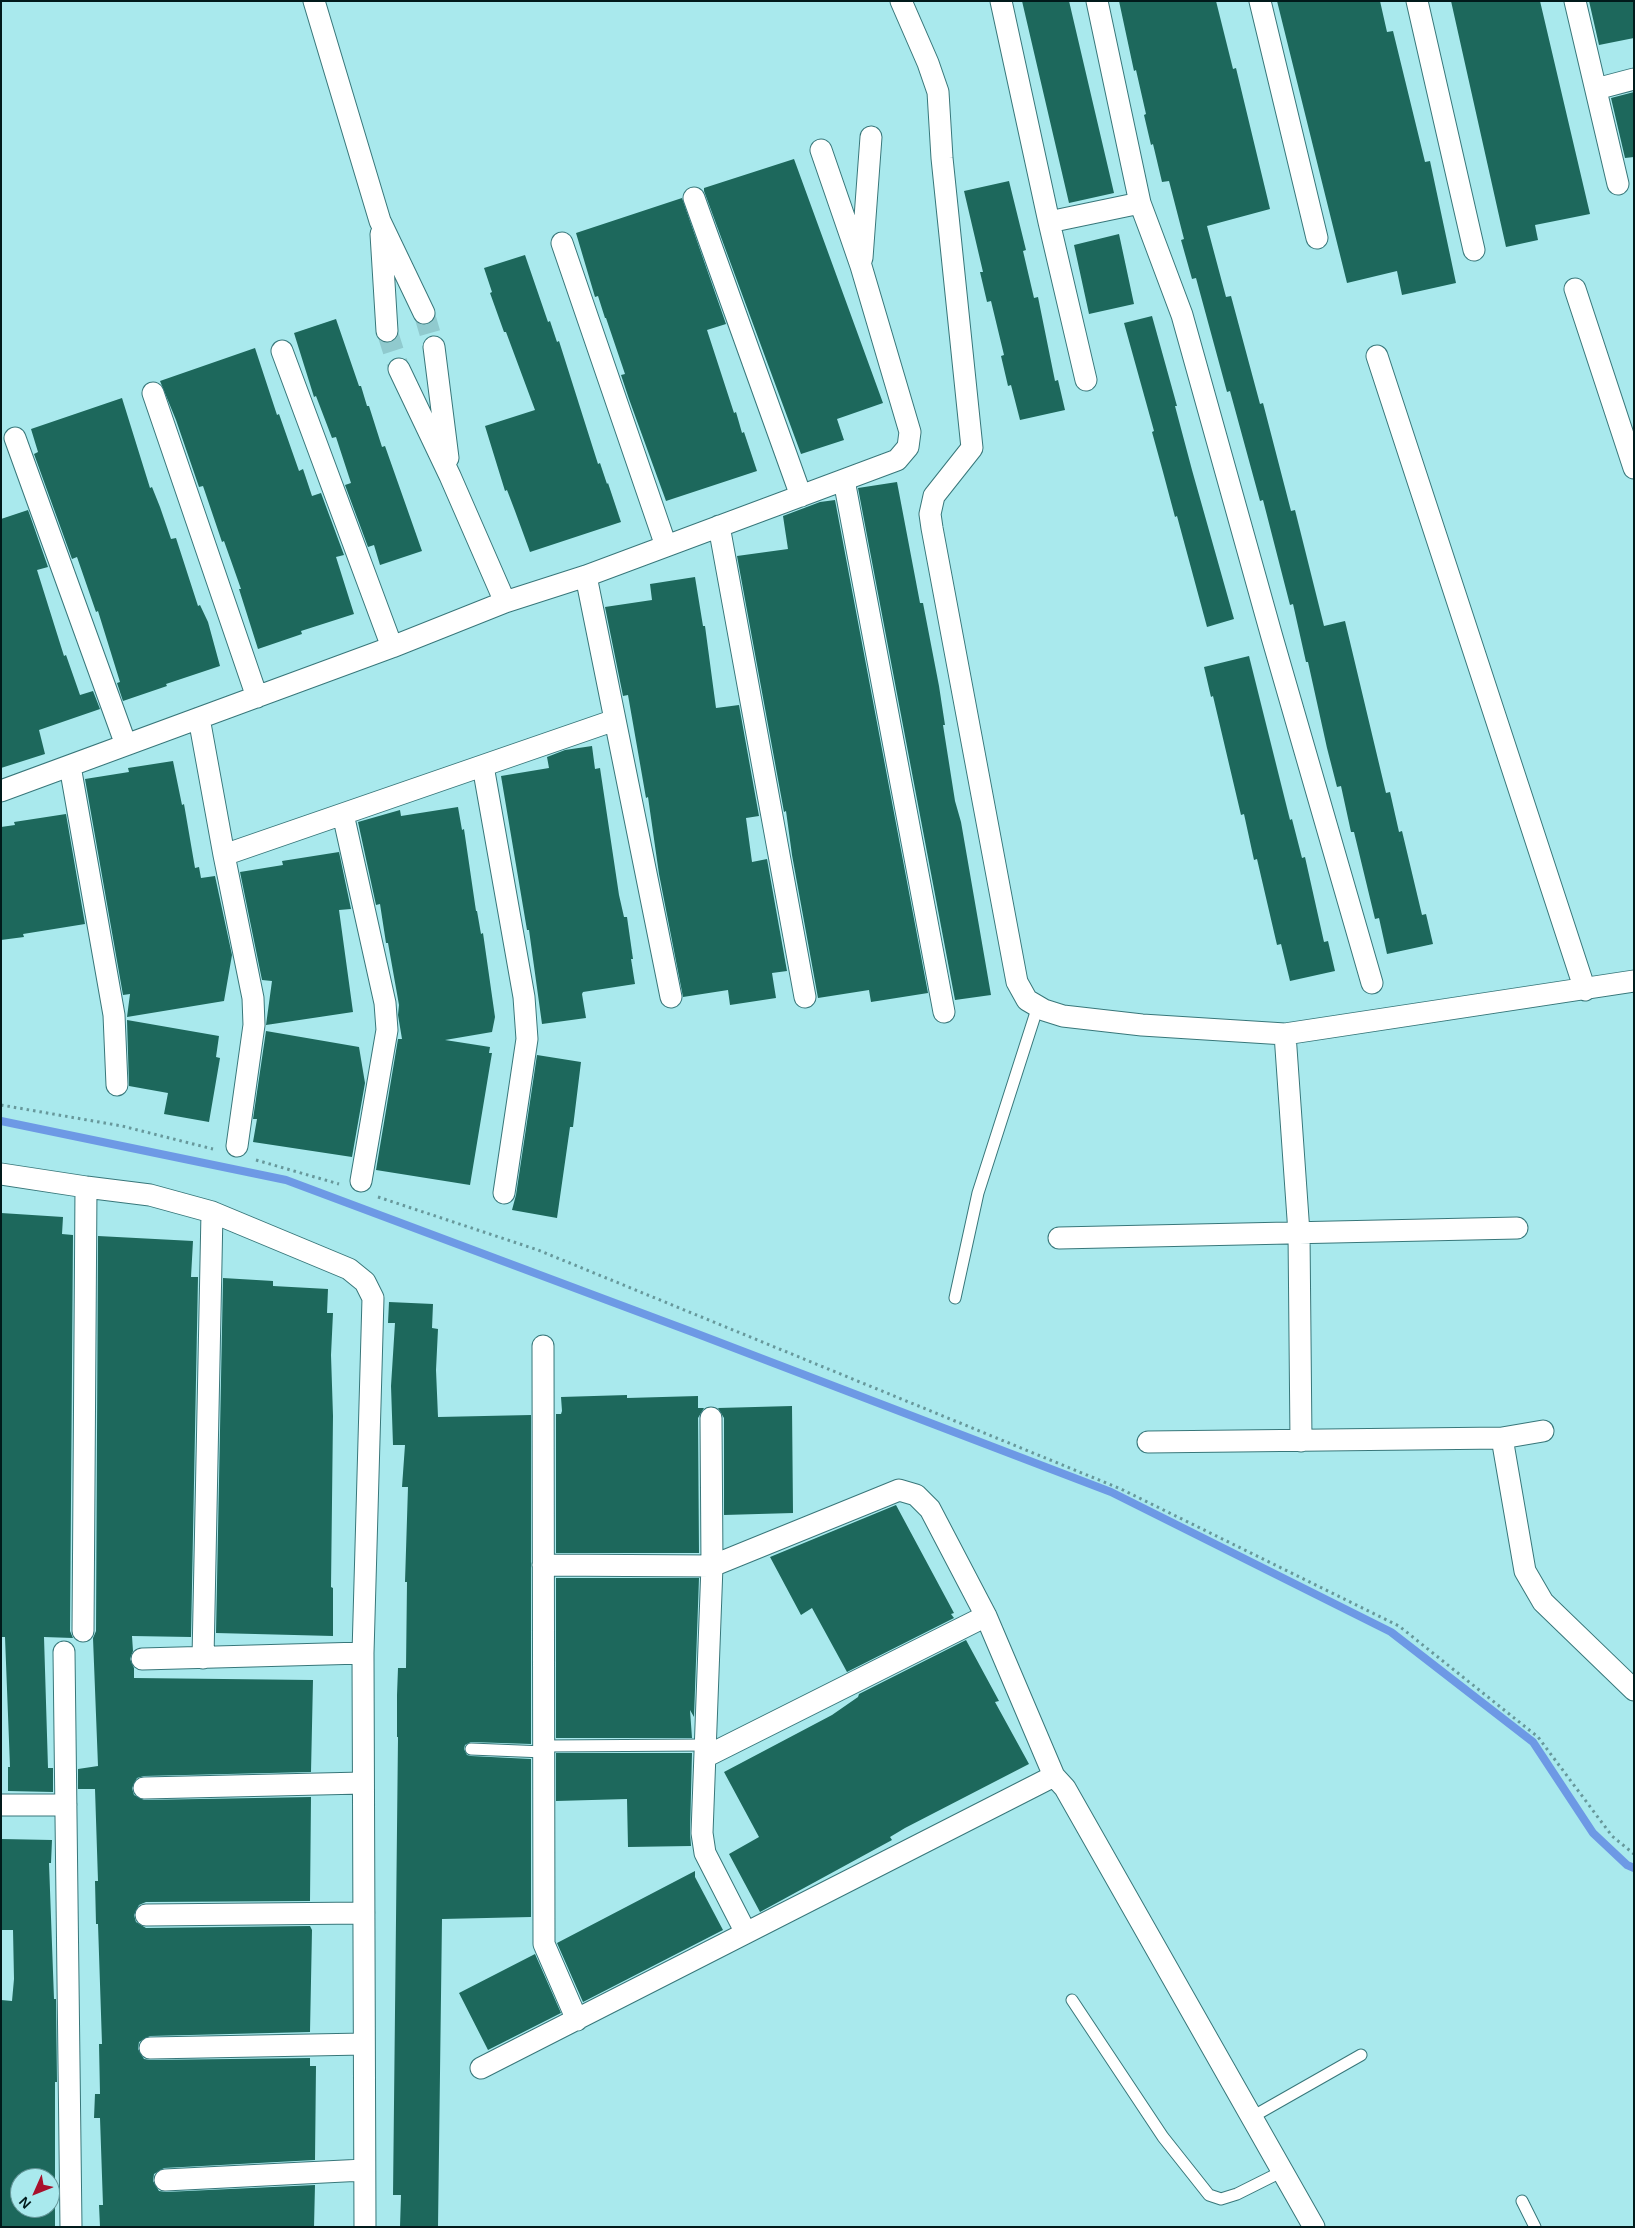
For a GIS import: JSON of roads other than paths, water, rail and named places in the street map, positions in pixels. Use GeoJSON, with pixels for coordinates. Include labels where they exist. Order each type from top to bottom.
{"type":"FeatureCollection","features":[{"type":"Feature","properties":{"kind":"street"},"geometry":{"type":"LineString","coordinates":[[314,1],[380,221],[424,313]]}},
{"type":"Feature","properties":{"kind":"street"},"geometry":{"type":"LineString","coordinates":[[901,1],[928,63],[938,92],[942,158],[972,448],[934,496],[930,514],[1016,982],[1027,1000],[1063,1016],[1142,1025],[1285,1034],[1634,981]]}},
{"type":"Feature","properties":{"kind":"street"},"geometry":{"type":"LineString","coordinates":[[1000,1],[1086,380]]}},
{"type":"Feature","properties":{"kind":"street"},"geometry":{"type":"LineString","coordinates":[[1097,1],[1140,203],[1182,316],[1372,983]]}},
{"type":"Feature","properties":{"kind":"street"},"geometry":{"type":"LineString","coordinates":[[1260,1],[1317,238]]}},
{"type":"Feature","properties":{"kind":"street"},"geometry":{"type":"LineString","coordinates":[[1417,1],[1474,250]]}},
{"type":"Feature","properties":{"kind":"street"},"geometry":{"type":"LineString","coordinates":[[1575,1],[1618,184]]}},
{"type":"Feature","properties":{"kind":"street"},"geometry":{"type":"LineString","coordinates":[[1596,88],[1634,79]]}},
{"type":"Feature","properties":{"kind":"street"},"geometry":{"type":"LineString","coordinates":[[861,266],[872,137]]}},
{"type":"Feature","properties":{"kind":"street"},"geometry":{"type":"LineString","coordinates":[[1,791],[392,647],[505,602],[586,576],[896,460],[908,447],[910,432],[861,266],[821,150]]}},
{"type":"Feature","properties":{"kind":"street"},"geometry":{"type":"LineString","coordinates":[[694,198],[801,496]]}},
{"type":"Feature","properties":{"kind":"street"},"geometry":{"type":"LineString","coordinates":[[1049,222],[1140,203]]}},
{"type":"Feature","properties":{"kind":"street"},"geometry":{"type":"LineString","coordinates":[[380,221],[387,332]]}},
{"type":"Feature","properties":{"kind":"street"},"geometry":{"type":"LineString","coordinates":[[562,243],[666,546]]}},
{"type":"Feature","properties":{"kind":"street"},"geometry":{"type":"LineString","coordinates":[[1575,289],[1634,468]]}},
{"type":"Feature","properties":{"kind":"street"},"geometry":{"type":"LineString","coordinates":[[434,347],[450,476]]}},
{"type":"Feature","properties":{"kind":"street"},"geometry":{"type":"LineString","coordinates":[[282,351],[392,647]]}},
{"type":"Feature","properties":{"kind":"street"},"geometry":{"type":"LineString","coordinates":[[1377,356],[1584,990]]}},
{"type":"Feature","properties":{"kind":"street"},"geometry":{"type":"LineString","coordinates":[[399,369],[450,476],[505,602]]}},
{"type":"Feature","properties":{"kind":"street"},"geometry":{"type":"LineString","coordinates":[[153,393],[257,697]]}},
{"type":"Feature","properties":{"kind":"street"},"geometry":{"type":"LineString","coordinates":[[16,438],[126,745]]}},
{"type":"Feature","properties":{"kind":"street"},"geometry":{"type":"LineString","coordinates":[[844,480],[944,1012]]}},
{"type":"Feature","properties":{"kind":"street"},"geometry":{"type":"LineString","coordinates":[[719,526],[805,997]]}},
{"type":"Feature","properties":{"kind":"street"},"geometry":{"type":"LineString","coordinates":[[586,576],[670,997]]}},
{"type":"Feature","properties":{"kind":"street"},"geometry":{"type":"LineString","coordinates":[[199,718],[253,998],[254,1024],[234,1151]]}},
{"type":"Feature","properties":{"kind":"street"},"geometry":{"type":"LineString","coordinates":[[224,855],[615,720]]}},
{"type":"Feature","properties":{"kind":"street"},"geometry":{"type":"LineString","coordinates":[[70,766],[114,1015],[117,1085]]}},
{"type":"Feature","properties":{"kind":"street"},"geometry":{"type":"LineString","coordinates":[[483,766],[524,997],[528,1038],[504,1193]]}},
{"type":"Feature","properties":{"kind":"street"},"geometry":{"type":"LineString","coordinates":[[343,814],[385,1003],[387,1030],[357,1186]]}},
{"type":"Feature","properties":{"kind":"street"},"geometry":{"type":"LineString","coordinates":[[1285,1034],[1299,1233],[1301,1441]]}},
{"type":"Feature","properties":{"kind":"street"},"geometry":{"type":"LineString","coordinates":[[1,1174],[150,1195],[212,1212],[349,1269],[365,1282],[373,1298],[363,1652],[365,2227]]}},
{"type":"Feature","properties":{"kind":"street"},"geometry":{"type":"LineString","coordinates":[[83,1632],[86,1187]]}},
{"type":"Feature","properties":{"kind":"street"},"geometry":{"type":"LineString","coordinates":[[203,1658],[212,1212]]}},
{"type":"Feature","properties":{"kind":"street"},"geometry":{"type":"LineString","coordinates":[[1059,1238],[1517,1228]]}},
{"type":"Feature","properties":{"kind":"street"},"geometry":{"type":"LineString","coordinates":[[543,1346],[544,1944],[577,2020]]}},
{"type":"Feature","properties":{"kind":"street"},"geometry":{"type":"LineString","coordinates":[[711,1418],[712,1566],[702,1833],[705,1852],[746,1933]]}},
{"type":"Feature","properties":{"kind":"street"},"geometry":{"type":"LineString","coordinates":[[1148,1442],[1502,1438],[1543,1432]]}},
{"type":"Feature","properties":{"kind":"street"},"geometry":{"type":"LineString","coordinates":[[1502,1438],[1524,1571],[1543,1602],[1634,1690]]}},
{"type":"Feature","properties":{"kind":"street"},"geometry":{"type":"LineString","coordinates":[[543,1565],[712,1566],[899,1490],[916,1495],[930,1508],[986,1616],[1054,1776],[1066,1788],[1314,2227]]}},
{"type":"Feature","properties":{"kind":"street"},"geometry":{"type":"LineString","coordinates":[[705,1751],[986,1616]]}},
{"type":"Feature","properties":{"kind":"street"},"geometry":{"type":"LineString","coordinates":[[64,1652],[71,2227]]}},
{"type":"Feature","properties":{"kind":"street"},"geometry":{"type":"LineString","coordinates":[[142,1659],[363,1652]]}},
{"type":"Feature","properties":{"kind":"street"},"geometry":{"type":"LineString","coordinates":[[481,2068],[1054,1776]]}},
{"type":"Feature","properties":{"kind":"street"},"geometry":{"type":"LineString","coordinates":[[144,1788],[363,1783]]}},
{"type":"Feature","properties":{"kind":"street"},"geometry":{"type":"LineString","coordinates":[[1,1805],[66,1805]]}},
{"type":"Feature","properties":{"kind":"street"},"geometry":{"type":"LineString","coordinates":[[146,1915],[364,1913]]}},
{"type":"Feature","properties":{"kind":"street"},"geometry":{"type":"LineString","coordinates":[[150,2048],[364,2044]]}},
{"type":"Feature","properties":{"kind":"street"},"geometry":{"type":"LineString","coordinates":[[165,2180],[364,2170]]}},
{"type":"Feature","properties":{"kind":"lane"},"geometry":{"type":"LineString","coordinates":[[955,1298],[978,1193],[1038,1006]]}},
{"type":"Feature","properties":{"kind":"lane"},"geometry":{"type":"LineString","coordinates":[[472,1749],[705,1751]]}},
{"type":"Feature","properties":{"kind":"lane"},"geometry":{"type":"LineString","coordinates":[[1072,2000],[1163,2137],[1209,2195],[1221,2199],[1237,2194],[1283,2171]]}},
{"type":"Feature","properties":{"kind":"lane"},"geometry":{"type":"LineString","coordinates":[[1252,2116],[1361,2054]]}},
{"type":"Feature","properties":{"kind":"lane"},"geometry":{"type":"LineString","coordinates":[[1522,2201],[1535,2227]]}},
{"type":"Feature","properties":{"kind":"waterway"},"geometry":{"type":"LineString","coordinates":[[1,1121],[286,1180],[695,1333],[1111,1492],[1391,1632],[1533,1742],[1593,1833],[1627,1865],[1634,1868]]}},
{"type":"Feature","properties":{"kind":"tunnel"},"geometry":{"type":"LineString","coordinates":[[424,313],[434,347]]}},
{"type":"Feature","properties":{"kind":"tunnel"},"geometry":{"type":"LineString","coordinates":[[387,331],[399,369]]}}]}
